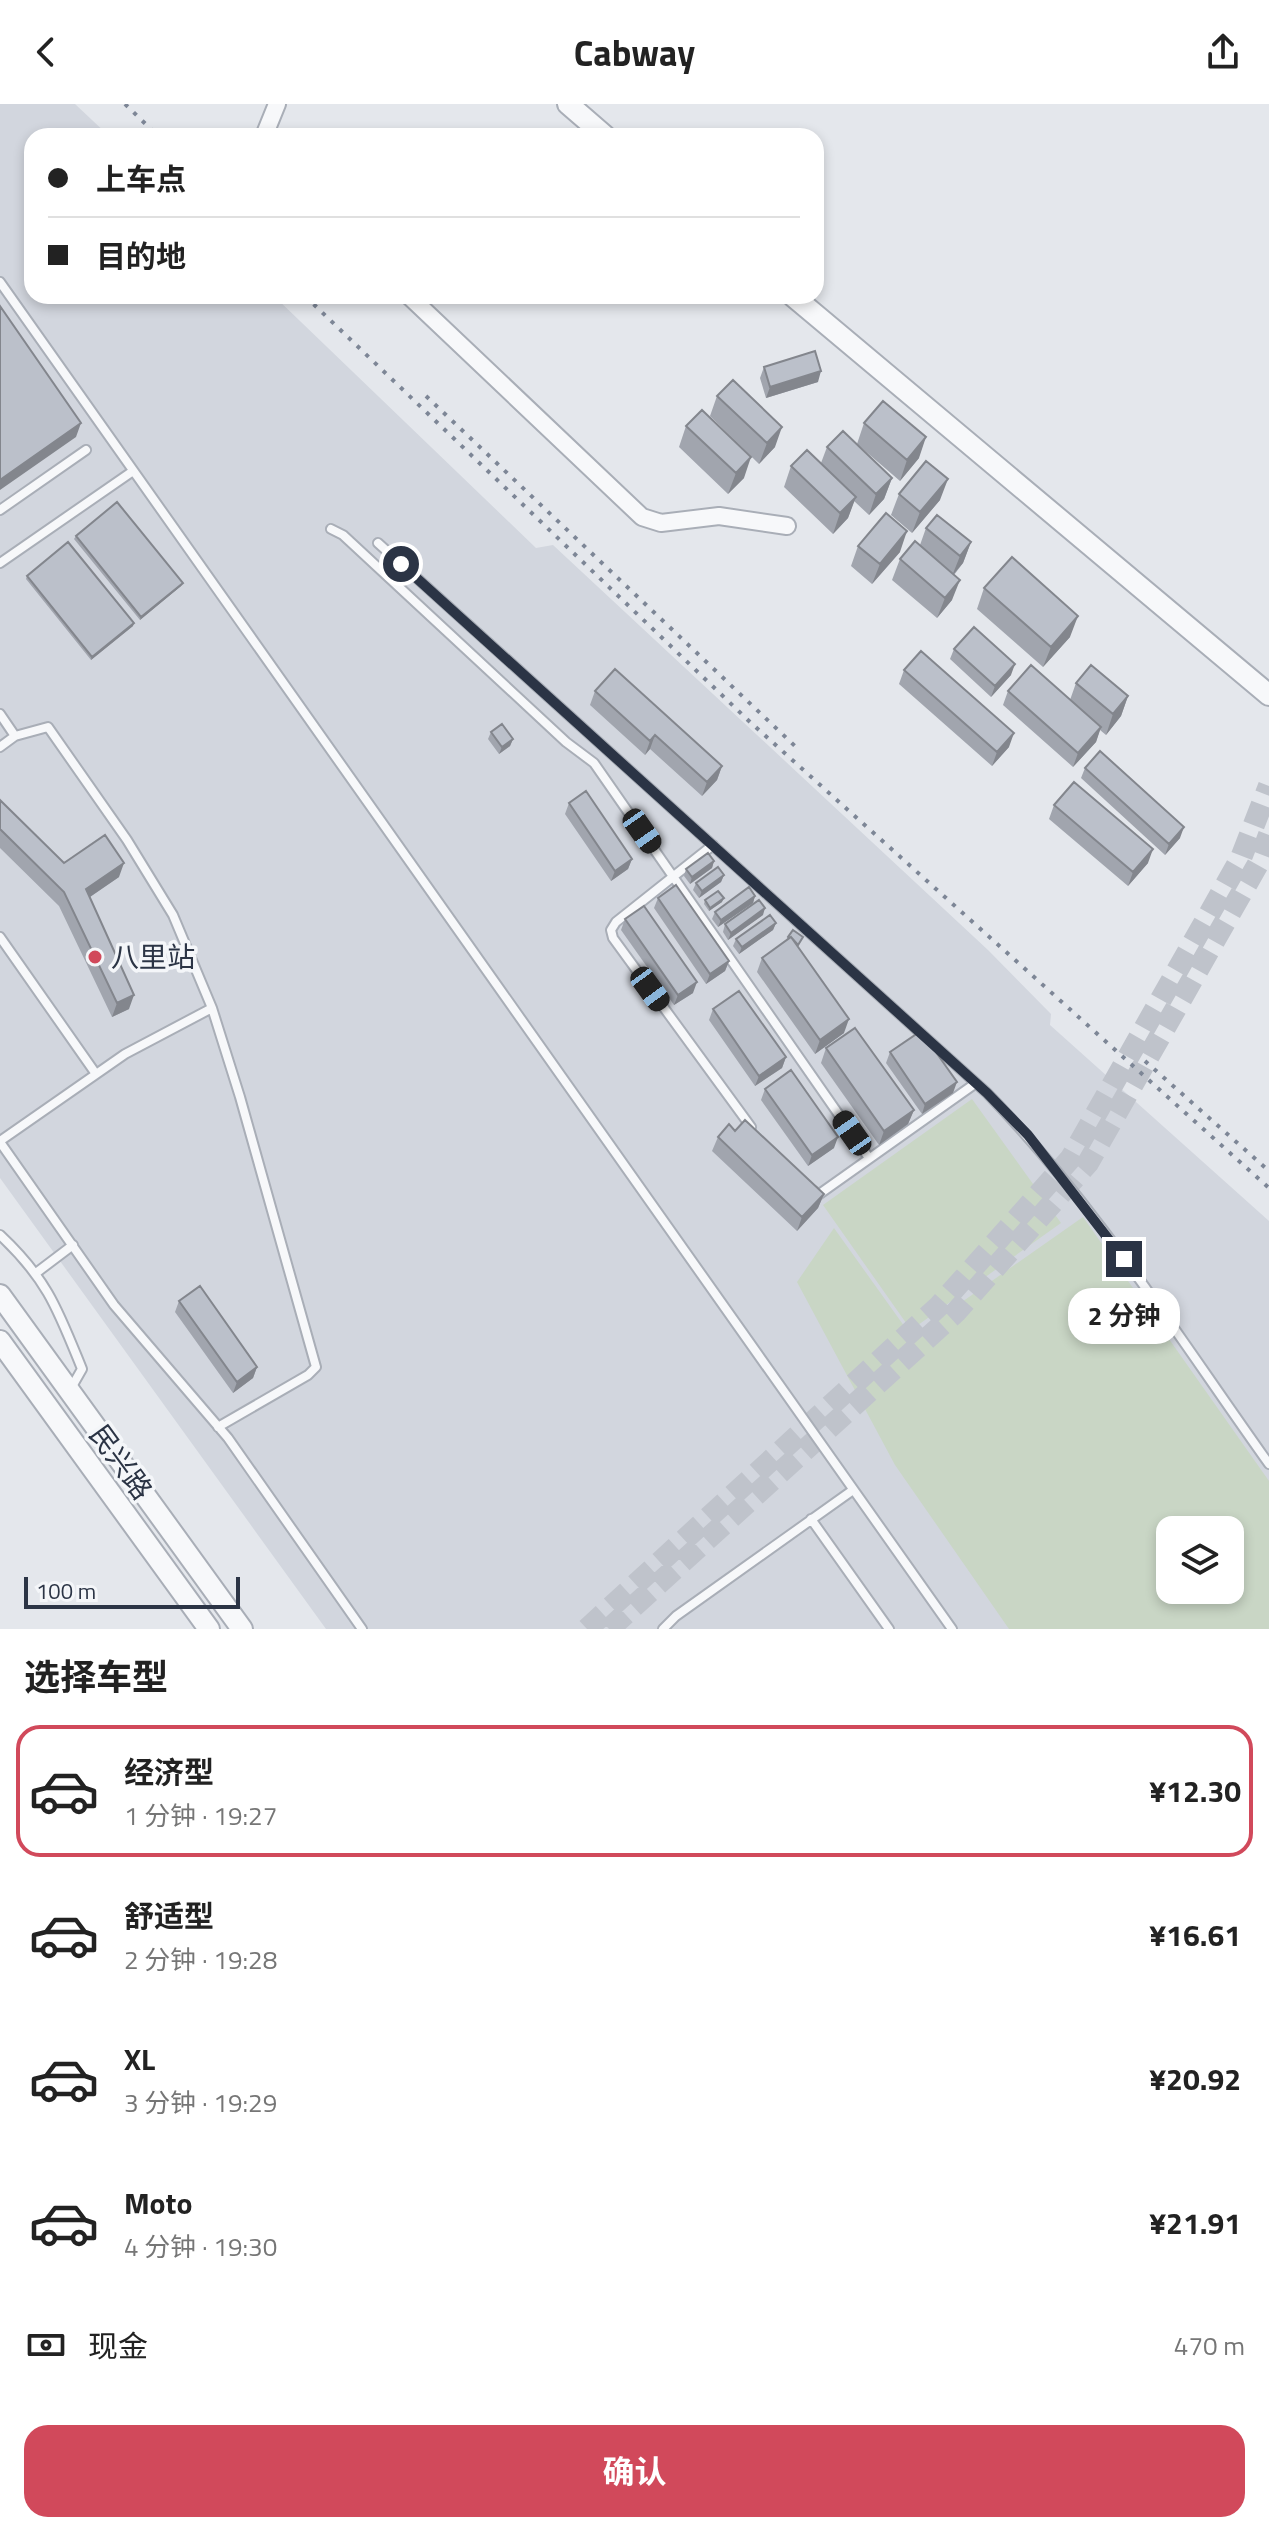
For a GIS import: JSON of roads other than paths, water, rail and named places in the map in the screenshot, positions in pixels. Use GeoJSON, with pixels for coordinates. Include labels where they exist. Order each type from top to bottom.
{"type":"FeatureCollection","features":[{"type":"Feature","properties":{"kind":"street"},"geometry":{"type":"LineString","coordinates":[[267,128],[277,104]]}},
{"type":"Feature","properties":{"kind":"street"},"geometry":{"type":"LineString","coordinates":[[568,104],[596,128]]}},
{"type":"Feature","properties":{"kind":"street"},"geometry":{"type":"LineString","coordinates":[[417,304],[642,517],[661,523],[719,516],[787,526]]}},
{"type":"Feature","properties":{"kind":"street"},"geometry":{"type":"LineString","coordinates":[[803,304],[1269,695]]}},
{"type":"Feature","properties":{"kind":"street","name":"民兴路"},"geometry":{"type":"LineString","coordinates":[[0,1295],[242,1629]]}},
{"type":"Feature","properties":{"kind":"street","name":"民兴路"},"geometry":{"type":"LineString","coordinates":[[0,1341],[209,1629]]}},
{"type":"Feature","properties":{"kind":"lane"},"geometry":{"type":"LineString","coordinates":[[0,282],[952,1629]]}},
{"type":"Feature","properties":{"kind":"lane"},"geometry":{"type":"LineString","coordinates":[[0,510],[86,450]]}},
{"type":"Feature","properties":{"kind":"lane"},"geometry":{"type":"LineString","coordinates":[[0,563],[133,471]]}},
{"type":"Feature","properties":{"kind":"lane"},"geometry":{"type":"LineString","coordinates":[[331,529],[343,535],[566,742],[594,763],[869,1158]]}},
{"type":"Feature","properties":{"kind":"lane"},"geometry":{"type":"LineString","coordinates":[[378,543],[976,1083],[1028,1135],[1088,1208],[1269,1464]]}},
{"type":"Feature","properties":{"kind":"lane"},"geometry":{"type":"LineString","coordinates":[[0,714],[15,736]]}},
{"type":"Feature","properties":{"kind":"lane"},"geometry":{"type":"LineString","coordinates":[[0,747],[15,736],[48,727],[127,840],[173,915],[212,1008],[316,1367],[308,1375],[218,1427]]}},
{"type":"Feature","properties":{"kind":"lane"},"geometry":{"type":"LineString","coordinates":[[594,763],[606,749]]}},
{"type":"Feature","properties":{"kind":"lane"},"geometry":{"type":"LineString","coordinates":[[713,845],[616,922],[611,930],[613,938],[742,1118],[764,1140]]}},
{"type":"Feature","properties":{"kind":"lane"},"geometry":{"type":"LineString","coordinates":[[0,937],[96,1074]]}},
{"type":"Feature","properties":{"kind":"lane"},"geometry":{"type":"LineString","coordinates":[[212,1008],[125,1054],[0,1141],[114,1305],[218,1427],[362,1629]]}},
{"type":"Feature","properties":{"kind":"lane"},"geometry":{"type":"LineString","coordinates":[[807,1184],[818,1195],[976,1083]]}},
{"type":"Feature","properties":{"kind":"lane"},"geometry":{"type":"LineString","coordinates":[[0,1235],[36,1273],[53,1298],[82,1369],[70,1391]]}},
{"type":"Feature","properties":{"kind":"lane"},"geometry":{"type":"LineString","coordinates":[[36,1273],[73,1245]]}},
{"type":"Feature","properties":{"kind":"lane"},"geometry":{"type":"LineString","coordinates":[[663,1629],[676,1616],[853,1490]]}},
{"type":"Feature","properties":{"kind":"lane"},"geometry":{"type":"LineString","coordinates":[[811,1519],[889,1629]]}},
{"type":"Feature","properties":{"kind":"tunnel"},"geometry":{"type":"LineString","coordinates":[[587,1629],[939,1306],[1071,1158],[1241,858],[1269,786]]}},
{"type":"Feature","properties":{"kind":"tunnel"},"geometry":{"type":"LineString","coordinates":[[609,1629],[956,1312],[1088,1163],[1258,864],[1269,835]]}},
{"type":"Feature","properties":{"kind":"railway"},"geometry":{"type":"LineString","coordinates":[[125,104],[150,128]]}},
{"type":"Feature","properties":{"kind":"railway"},"geometry":{"type":"LineString","coordinates":[[313,304],[750,722],[1269,1188]]}},
{"type":"Feature","properties":{"kind":"railway"},"geometry":{"type":"LineString","coordinates":[[426,396],[797,748]]}},
{"type":"Feature","properties":{"kind":"railway"},"geometry":{"type":"LineString","coordinates":[[1145,1061],[1269,1171]]}},
{"type":"Feature","properties":{"kind":"place","name":"八里站"},"geometry":{"type":"Point","coordinates":[95,957]}}]}
